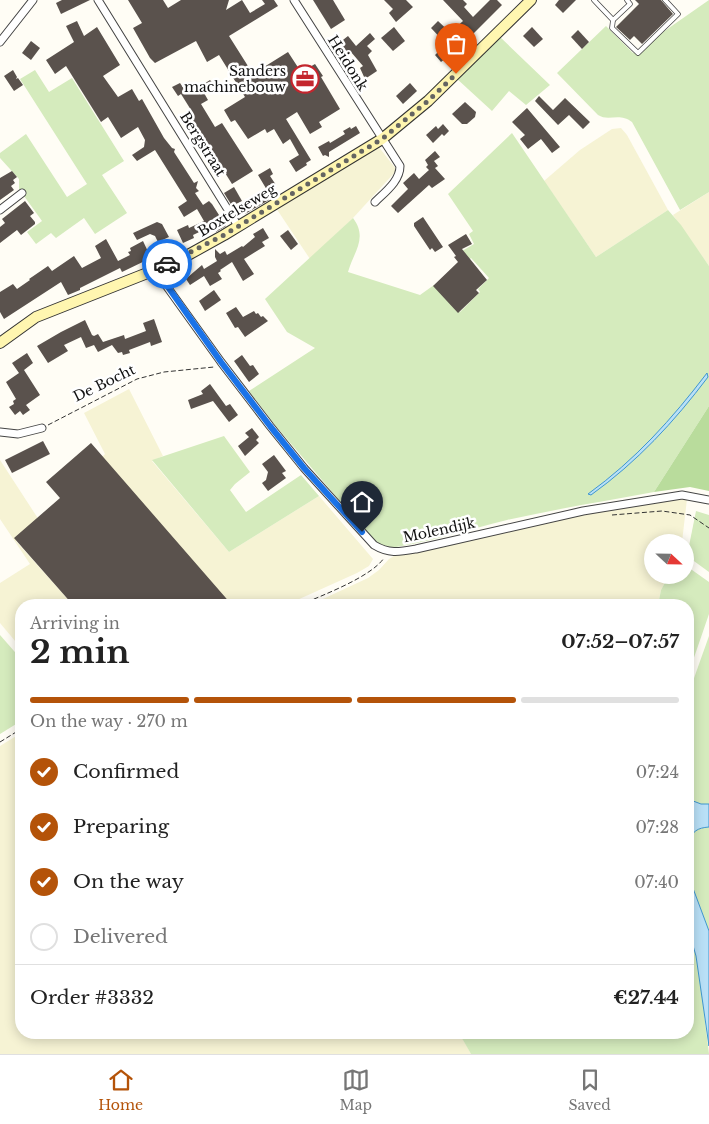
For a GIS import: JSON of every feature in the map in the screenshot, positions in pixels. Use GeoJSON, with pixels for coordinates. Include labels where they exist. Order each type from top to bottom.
{"type":"FeatureCollection","features":[{"type":"Feature","properties":{"kind":"street"},"geometry":{"type":"LineString","coordinates":[[0,42],[32,0]]}},
{"type":"Feature","properties":{"kind":"street","name":"Bergstraat"},"geometry":{"type":"LineString","coordinates":[[98,0],[238,226]]}},
{"type":"Feature","properties":{"kind":"street","name":"Heidonk"},"geometry":{"type":"LineString","coordinates":[[294,0],[400,166],[400,174],[375,202]]}},
{"type":"Feature","properties":{"kind":"street","name":"Boxtelseweg"},"geometry":{"type":"LineString","coordinates":[[0,343],[36,317],[156,270],[188,255],[382,139],[428,101],[525,2]]}},
{"type":"Feature","properties":{"kind":"street"},"geometry":{"type":"LineString","coordinates":[[0,210],[22,193]]}},
{"type":"Feature","properties":{"kind":"street","name":"Molendijk"},"geometry":{"type":"LineString","coordinates":[[156,270],[221,362],[304,468],[374,545],[387,552],[416,550],[583,510],[682,495],[709,500]]}},
{"type":"Feature","properties":{"kind":"street"},"geometry":{"type":"LineString","coordinates":[[0,432],[18,434],[42,428]]}},
{"type":"Feature","properties":{"kind":"lane"},"geometry":{"type":"LineString","coordinates":[[594,0],[614,20]]}},
{"type":"Feature","properties":{"kind":"lane"},"geometry":{"type":"LineString","coordinates":[[627,0],[630,4],[614,20],[612,28],[638,53],[678,14],[665,0]]}},
{"type":"Feature","properties":{"kind":"path","name":"De Bocht"},"geometry":{"type":"LineString","coordinates":[[42,428],[137,379],[164,372],[213,368],[221,362]]}},
{"type":"Feature","properties":{"kind":"path"},"geometry":{"type":"LineString","coordinates":[[611,515],[662,511],[690,515],[709,528]]}},
{"type":"Feature","properties":{"kind":"path"},"geometry":{"type":"LineString","coordinates":[[314,599],[341,587],[379,565],[387,552]]}},
{"type":"Feature","properties":{"kind":"path"},"geometry":{"type":"LineString","coordinates":[[0,742],[15,733]]}},
{"type":"Feature","properties":{"kind":"shaded area"},"geometry":{"type":"Polygon","coordinates":[[[621,128],[627,135],[668,210],[596,257],[544,181],[580,150],[612,129],[621,128]]]}},
{"type":"Feature","properties":{"kind":"shaded area"},"geometry":{"type":"Polygon","coordinates":[[[378,146],[396,171],[353,218],[310,259],[276,208],[378,146]]]}},
{"type":"Feature","properties":{"kind":"shaded area"},"geometry":{"type":"Polygon","coordinates":[[[709,192],[709,266],[673,215],[709,192]]]}},
{"type":"Feature","properties":{"kind":"shaded area"},"geometry":{"type":"Polygon","coordinates":[[[129,389],[163,456],[152,461],[229,552],[319,496],[373,559],[369,566],[357,573],[299,599],[226,599],[102,457],[105,454],[84,413],[129,389]]]}},
{"type":"Feature","properties":{"kind":"shaded area"},"geometry":{"type":"Polygon","coordinates":[[[0,460],[39,520],[16,541],[68,599],[15,599],[15,641],[0,623],[0,583],[30,564],[0,519],[0,460]]]}},
{"type":"Feature","properties":{"kind":"shaded area"},"geometry":{"type":"Polygon","coordinates":[[[687,499],[683,534],[644,534],[644,584],[664,584],[659,599],[323,599],[368,578],[394,556],[435,549],[539,521],[687,499]]]}},
{"type":"Feature","properties":{"kind":"shaded area"},"geometry":{"type":"Polygon","coordinates":[[[15,737],[15,1039],[463,1039],[471,1054],[0,1054],[0,746],[15,737]]]}},
{"type":"Feature","properties":{"kind":"green space"},"geometry":{"type":"Polygon","coordinates":[[[709,0],[709,192],[680,210],[632,122],[623,118],[606,118],[598,115],[557,73],[606,26],[633,53],[709,0]]]}},
{"type":"Feature","properties":{"kind":"green space"},"geometry":{"type":"Polygon","coordinates":[[[499,36],[550,85],[526,105],[509,91],[492,111],[456,78],[499,36]]]}},
{"type":"Feature","properties":{"kind":"green space"},"geometry":{"type":"Polygon","coordinates":[[[35,70],[49,92],[72,78],[124,161],[102,175],[127,213],[95,234],[84,218],[56,238],[51,233],[36,244],[27,232],[42,221],[19,189],[19,179],[0,158],[0,153],[26,134],[67,197],[87,184],[20,79],[35,70]]]}},
{"type":"Feature","properties":{"kind":"green space"},"geometry":{"type":"Polygon","coordinates":[[[512,133],[596,257],[668,210],[681,225],[709,266],[709,406],[654,492],[525,516],[410,544],[393,547],[384,546],[374,541],[275,425],[249,391],[315,348],[287,332],[265,299],[353,218],[360,238],[348,272],[420,295],[434,285],[460,312],[480,292],[478,289],[489,278],[471,258],[468,261],[462,251],[474,244],[469,234],[473,231],[448,194],[512,133]]]}},
{"type":"Feature","properties":{"kind":"green space"},"geometry":{"type":"Polygon","coordinates":[[[709,406],[709,491],[690,487],[654,492],[709,406]]]}},
{"type":"Feature","properties":{"kind":"green space"},"geometry":{"type":"Polygon","coordinates":[[[224,436],[250,472],[230,490],[246,512],[301,475],[319,496],[229,552],[152,460],[224,436]]]}},
{"type":"Feature","properties":{"kind":"green space"},"geometry":{"type":"Polygon","coordinates":[[[696,511],[709,515],[709,572],[694,561],[694,534],[691,534],[696,511]]]}},
{"type":"Feature","properties":{"kind":"green space"},"geometry":{"type":"Polygon","coordinates":[[[694,571],[709,582],[709,614],[694,658],[694,599],[659,599],[664,584],[694,584],[694,571]]]}},
{"type":"Feature","properties":{"kind":"green space"},"geometry":{"type":"Polygon","coordinates":[[[0,635],[15,652],[15,725],[0,734],[0,635]]]}},
{"type":"Feature","properties":{"kind":"green space"},"geometry":{"type":"Polygon","coordinates":[[[709,636],[709,804],[694,801],[694,678],[709,636]]]}},
{"type":"Feature","properties":{"kind":"green space"},"geometry":{"type":"Polygon","coordinates":[[[709,827],[709,931],[694,891],[694,831],[709,827]]]}},
{"type":"Feature","properties":{"kind":"green space"},"geometry":{"type":"Polygon","coordinates":[[[694,949],[709,1054],[471,1054],[462,1039],[694,1039],[694,949]]]}},
{"type":"Feature","properties":{"kind":"water"},"geometry":{"type":"Polygon","coordinates":[[[707,373],[708,377],[695,394],[654,441],[608,482],[591,495],[588,494],[622,467],[652,438],[707,373]]]}},
{"type":"Feature","properties":{"kind":"water"},"geometry":{"type":"Polygon","coordinates":[[[694,801],[709,804],[709,827],[694,833],[694,801]]]}},
{"type":"Feature","properties":{"kind":"water"},"geometry":{"type":"Polygon","coordinates":[[[694,891],[709,931],[709,1046],[694,949],[694,891]]]}},
{"type":"Feature","properties":{"kind":"building"},"geometry":{"type":"Polygon","coordinates":[[[62,0],[90,0],[61,14],[56,3],[62,0]]]}},
{"type":"Feature","properties":{"kind":"building"},"geometry":{"type":"Polygon","coordinates":[[[128,0],[163,0],[168,8],[181,0],[229,0],[226,10],[242,0],[250,13],[265,4],[262,0],[274,0],[278,6],[229,36],[253,74],[288,52],[301,72],[315,64],[323,76],[321,77],[340,109],[319,122],[322,127],[310,134],[297,112],[286,119],[311,160],[306,163],[307,165],[296,172],[289,161],[299,155],[290,139],[283,144],[274,129],[267,133],[265,129],[248,139],[235,120],[231,122],[224,110],[245,97],[219,55],[207,62],[196,41],[155,63],[150,58],[133,28],[142,23],[128,0]]]}},
{"type":"Feature","properties":{"kind":"building"},"geometry":{"type":"Polygon","coordinates":[[[313,0],[333,0],[345,20],[331,29],[313,0]]]}},
{"type":"Feature","properties":{"kind":"building"},"geometry":{"type":"Polygon","coordinates":[[[384,0],[406,0],[413,7],[396,22],[389,13],[393,9],[384,0]]]}},
{"type":"Feature","properties":{"kind":"building"},"geometry":{"type":"Polygon","coordinates":[[[443,0],[463,0],[467,4],[464,7],[473,17],[490,0],[497,0],[502,5],[466,41],[453,30],[463,21],[443,0]]]}},
{"type":"Feature","properties":{"kind":"building"},"geometry":{"type":"Polygon","coordinates":[[[559,0],[576,0],[563,13],[555,5],[559,0]]]}},
{"type":"Feature","properties":{"kind":"building"},"geometry":{"type":"Polygon","coordinates":[[[635,0],[661,0],[673,14],[642,44],[634,36],[630,40],[616,27],[639,4],[635,0]]]}},
{"type":"Feature","properties":{"kind":"building"},"geometry":{"type":"Polygon","coordinates":[[[77,21],[84,36],[97,27],[120,65],[103,76],[118,97],[132,89],[139,101],[142,99],[164,138],[175,149],[174,152],[194,183],[198,181],[196,188],[199,191],[195,193],[203,205],[209,201],[212,204],[226,226],[216,232],[212,226],[193,235],[194,238],[183,243],[177,230],[188,225],[189,228],[204,221],[197,209],[184,217],[178,207],[187,201],[155,150],[137,161],[132,155],[144,147],[145,140],[138,127],[121,138],[108,117],[101,122],[66,66],[55,74],[46,60],[74,42],[66,26],[77,21]]]}},
{"type":"Feature","properties":{"kind":"building"},"geometry":{"type":"Polygon","coordinates":[[[438,21],[455,37],[447,44],[455,52],[447,60],[446,58],[441,62],[435,55],[446,44],[431,28],[438,21]]]}},
{"type":"Feature","properties":{"kind":"building"},"geometry":{"type":"Polygon","coordinates":[[[394,27],[405,41],[393,51],[381,38],[394,27]]]}},
{"type":"Feature","properties":{"kind":"building"},"geometry":{"type":"Polygon","coordinates":[[[532,27],[543,39],[534,47],[523,36],[532,27]]]}},
{"type":"Feature","properties":{"kind":"building"},"geometry":{"type":"Polygon","coordinates":[[[578,30],[589,42],[582,49],[571,37],[578,30]]]}},
{"type":"Feature","properties":{"kind":"building"},"geometry":{"type":"Polygon","coordinates":[[[370,33],[375,39],[367,46],[372,51],[368,55],[377,71],[365,79],[360,68],[363,66],[351,52],[349,54],[339,43],[348,36],[356,46],[370,33]]]}},
{"type":"Feature","properties":{"kind":"building"},"geometry":{"type":"Polygon","coordinates":[[[31,41],[40,48],[31,60],[22,53],[31,41]]]}},
{"type":"Feature","properties":{"kind":"building"},"geometry":{"type":"Polygon","coordinates":[[[13,70],[17,77],[16,79],[18,78],[23,85],[14,91],[4,76],[13,70]]]}},
{"type":"Feature","properties":{"kind":"building"},"geometry":{"type":"Polygon","coordinates":[[[210,80],[215,86],[204,93],[208,100],[201,104],[215,127],[222,123],[253,171],[232,184],[187,112],[191,110],[181,94],[178,96],[172,87],[180,83],[184,89],[190,85],[193,91],[210,80]]]}},
{"type":"Feature","properties":{"kind":"building"},"geometry":{"type":"Polygon","coordinates":[[[410,83],[417,91],[403,104],[396,96],[410,83]]]}},
{"type":"Feature","properties":{"kind":"building"},"geometry":{"type":"Polygon","coordinates":[[[539,96],[553,110],[565,98],[590,122],[583,129],[569,115],[558,125],[535,101],[539,96]]]}},
{"type":"Feature","properties":{"kind":"building"},"geometry":{"type":"Polygon","coordinates":[[[465,102],[476,112],[475,117],[467,124],[462,124],[452,114],[465,102]]]}},
{"type":"Feature","properties":{"kind":"building"},"geometry":{"type":"Polygon","coordinates":[[[527,108],[560,147],[552,153],[541,139],[528,149],[520,139],[525,135],[512,122],[527,108]]]}},
{"type":"Feature","properties":{"kind":"building"},"geometry":{"type":"Polygon","coordinates":[[[443,124],[449,131],[444,136],[442,134],[433,143],[426,135],[436,126],[438,129],[443,124]]]}},
{"type":"Feature","properties":{"kind":"building"},"geometry":{"type":"Polygon","coordinates":[[[356,126],[360,133],[329,152],[329,157],[323,156],[318,147],[329,141],[330,143],[345,134],[343,131],[356,126]]]}},
{"type":"Feature","properties":{"kind":"building"},"geometry":{"type":"Polygon","coordinates":[[[435,151],[440,157],[434,161],[438,166],[435,168],[445,179],[432,188],[429,185],[398,213],[391,206],[408,189],[403,183],[414,173],[419,179],[429,170],[426,167],[428,165],[425,160],[435,151]]]}},
{"type":"Feature","properties":{"kind":"building"},"geometry":{"type":"Polygon","coordinates":[[[270,168],[273,174],[270,176],[276,185],[267,190],[258,175],[270,168]]]}},
{"type":"Feature","properties":{"kind":"building"},"geometry":{"type":"Polygon","coordinates":[[[12,171],[17,177],[13,180],[15,183],[11,186],[14,190],[0,200],[0,178],[12,171]]]}},
{"type":"Feature","properties":{"kind":"building"},"geometry":{"type":"Polygon","coordinates":[[[234,187],[242,201],[232,206],[224,193],[234,187]]]}},
{"type":"Feature","properties":{"kind":"building"},"geometry":{"type":"Polygon","coordinates":[[[263,191],[269,200],[245,214],[240,205],[263,191]]]}},
{"type":"Feature","properties":{"kind":"building"},"geometry":{"type":"Polygon","coordinates":[[[25,201],[34,213],[30,216],[35,224],[21,235],[17,230],[0,243],[0,227],[5,223],[2,219],[25,201]]]}},
{"type":"Feature","properties":{"kind":"building"},"geometry":{"type":"Polygon","coordinates":[[[423,217],[443,247],[435,252],[432,248],[430,250],[414,226],[414,223],[423,217]]]}},
{"type":"Feature","properties":{"kind":"building"},"geometry":{"type":"Polygon","coordinates":[[[157,222],[162,224],[169,237],[158,242],[155,236],[150,234],[137,240],[133,233],[157,222]]]}},
{"type":"Feature","properties":{"kind":"building"},"geometry":{"type":"Polygon","coordinates":[[[263,228],[269,238],[262,242],[265,246],[244,259],[254,274],[243,281],[232,262],[218,273],[222,279],[210,286],[204,276],[190,285],[186,279],[188,277],[202,265],[204,269],[217,261],[215,249],[220,254],[225,251],[227,255],[243,247],[255,237],[253,234],[263,228]]]}},
{"type":"Feature","properties":{"kind":"building"},"geometry":{"type":"Polygon","coordinates":[[[288,230],[298,244],[291,250],[280,236],[288,230]]]}},
{"type":"Feature","properties":{"kind":"building"},"geometry":{"type":"Polygon","coordinates":[[[466,234],[472,244],[462,249],[487,280],[476,290],[479,293],[458,313],[433,286],[458,262],[448,245],[466,234]]]}},
{"type":"Feature","properties":{"kind":"building"},"geometry":{"type":"Polygon","coordinates":[[[106,239],[118,261],[130,255],[128,252],[131,251],[130,248],[143,241],[151,258],[122,272],[120,268],[68,295],[61,282],[4,319],[0,312],[0,292],[13,284],[17,289],[48,266],[52,271],[74,256],[82,268],[101,258],[95,246],[106,239]]]}},
{"type":"Feature","properties":{"kind":"building"},"geometry":{"type":"Polygon","coordinates":[[[214,290],[221,300],[205,311],[199,301],[214,290]]]}},
{"type":"Feature","properties":{"kind":"building"},"geometry":{"type":"Polygon","coordinates":[[[236,307],[243,317],[254,311],[268,321],[245,337],[238,327],[235,328],[226,313],[236,307]]]}},
{"type":"Feature","properties":{"kind":"building"},"geometry":{"type":"Polygon","coordinates":[[[154,319],[162,342],[151,346],[150,342],[129,350],[130,353],[123,355],[122,352],[118,353],[112,345],[98,352],[94,345],[86,348],[81,337],[64,345],[68,351],[48,363],[37,346],[85,320],[92,335],[98,334],[103,342],[124,335],[125,339],[146,331],[143,323],[154,319]]]}},
{"type":"Feature","properties":{"kind":"building"},"geometry":{"type":"Polygon","coordinates":[[[27,353],[33,363],[24,370],[40,395],[26,405],[30,410],[23,415],[20,411],[15,415],[9,407],[14,404],[13,401],[16,399],[6,382],[19,373],[12,363],[27,353]]]}},
{"type":"Feature","properties":{"kind":"building"},"geometry":{"type":"Polygon","coordinates":[[[242,355],[250,366],[253,365],[259,374],[249,382],[234,361],[242,355]]]}},
{"type":"Feature","properties":{"kind":"building"},"geometry":{"type":"Polygon","coordinates":[[[210,384],[226,406],[230,404],[238,415],[229,422],[213,401],[191,409],[188,400],[203,394],[201,391],[210,384]]]}},
{"type":"Feature","properties":{"kind":"building"},"geometry":{"type":"Polygon","coordinates":[[[252,428],[259,437],[256,440],[259,443],[245,456],[238,446],[249,437],[245,433],[252,428]]]}},
{"type":"Feature","properties":{"kind":"building"},"geometry":{"type":"Polygon","coordinates":[[[43,441],[50,454],[12,473],[5,460],[43,441]]]}},
{"type":"Feature","properties":{"kind":"building"},"geometry":{"type":"Polygon","coordinates":[[[91,443],[227,599],[68,599],[14,538],[60,498],[46,482],[91,443]]]}},
{"type":"Feature","properties":{"kind":"building"},"geometry":{"type":"Polygon","coordinates":[[[274,455],[286,471],[282,473],[286,478],[268,491],[262,483],[266,480],[268,472],[262,464],[274,455]]]}},
{"type":"Feature","properties":{"kind":"way so far"},"geometry":{"type":"LineString","coordinates":[[167,264],[188,255],[224,235],[382,139],[428,101],[456,74]]}},
{"type":"Feature","properties":{"kind":"place","name":"Sanders machinebouw"},"geometry":{"type":"Point","coordinates":[305,79]}},
{"type":"Feature","properties":{"kind":"route"},"geometry":{"type":"LineString","coordinates":[[167,264],[156,270],[164,284],[270,426],[304,468],[362,532]]}}]}
